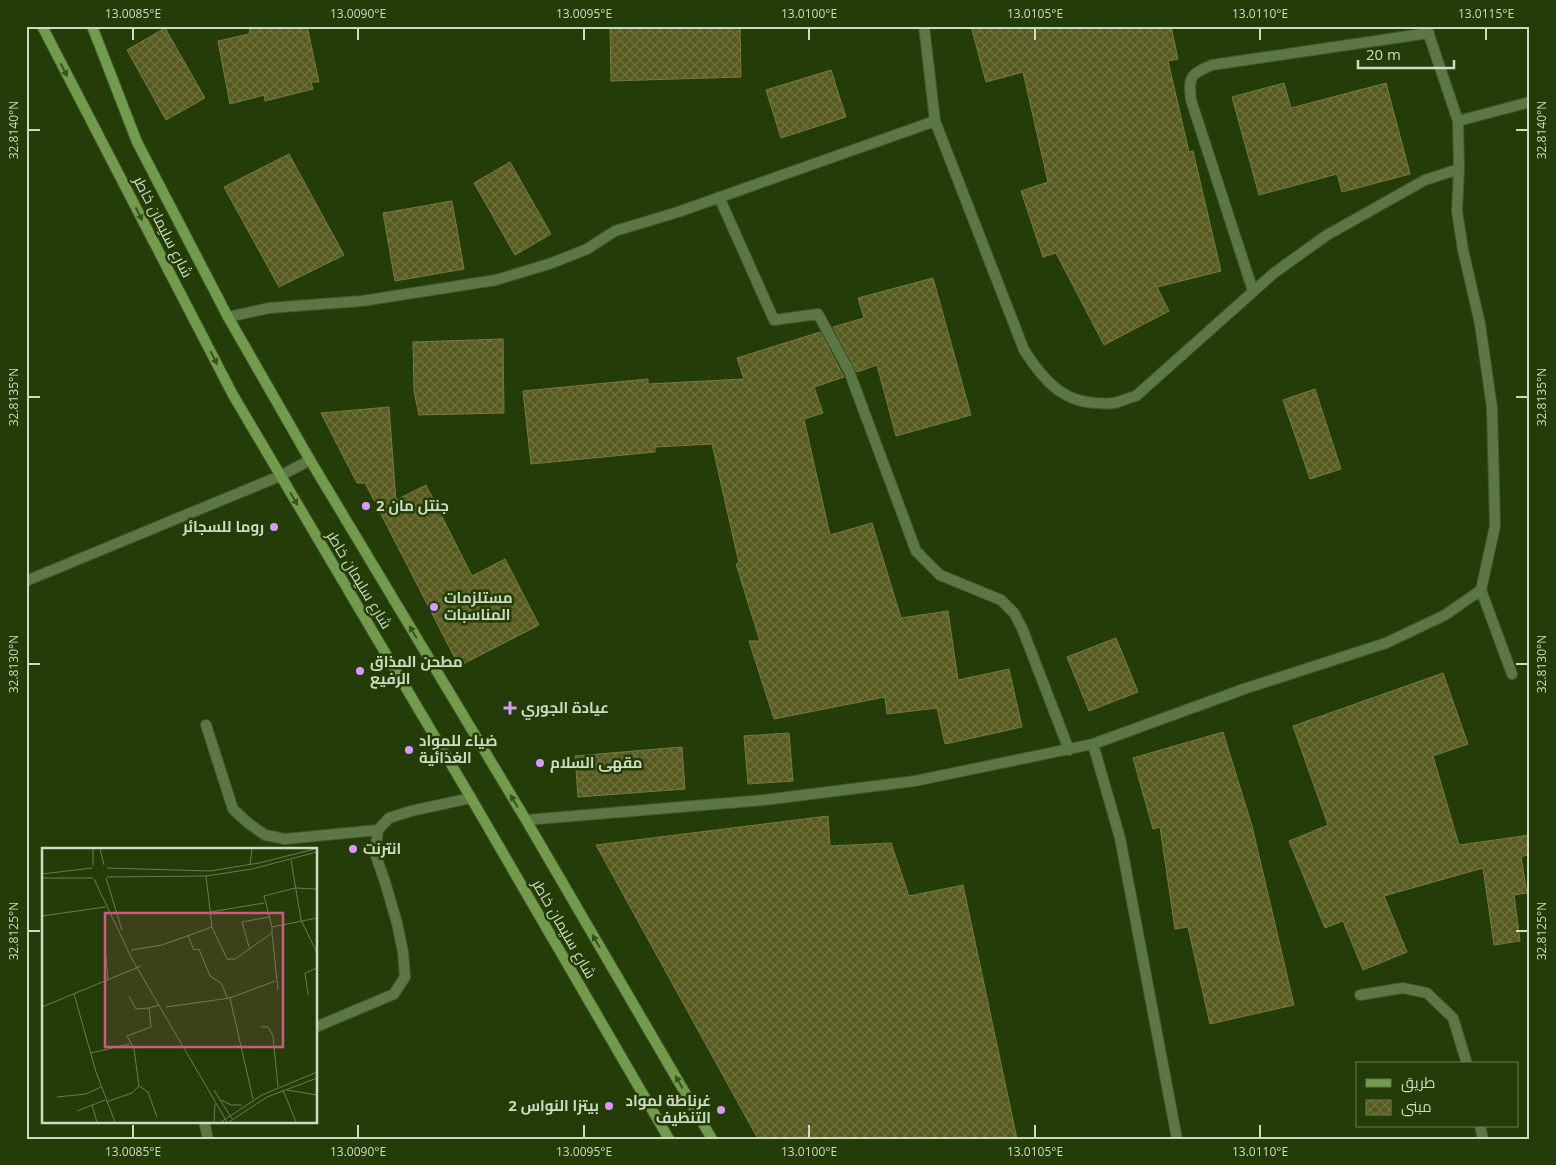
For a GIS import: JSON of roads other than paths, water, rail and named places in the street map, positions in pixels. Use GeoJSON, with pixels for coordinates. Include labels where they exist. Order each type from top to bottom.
{"type":"FeatureCollection","features":[{"type":"Feature","properties":{"kind":"main road","name":"شارع سليمان خاطر"},"geometry":{"type":"LineString","coordinates":[[42,26],[233,395],[471,798],[669,1139]]}},
{"type":"Feature","properties":{"kind":"main road","name":"شارع سليمان خاطر"},"geometry":{"type":"LineString","coordinates":[[92,26],[137,142],[228,317],[310,460],[526,820],[712,1139]]}},
{"type":"Feature","properties":{"kind":"street"},"geometry":{"type":"LineString","coordinates":[[924,26],[935,121],[1024,350],[1051,385],[1067,396],[1089,403],[1113,403],[1136,396],[1274,273],[1327,236],[1425,180],[1459,169]]}},
{"type":"Feature","properties":{"kind":"street"},"geometry":{"type":"LineString","coordinates":[[1253,291],[1191,100],[1189,85],[1196,72],[1212,65],[1428,30],[1458,121],[1459,169],[1457,212],[1463,250],[1480,324],[1492,408],[1495,526],[1481,590],[1512,674]]}},
{"type":"Feature","properties":{"kind":"street"},"geometry":{"type":"LineString","coordinates":[[1458,121],[1530,102]]}},
{"type":"Feature","properties":{"kind":"street"},"geometry":{"type":"LineString","coordinates":[[228,317],[269,308],[362,301],[496,280],[552,263],[587,249],[615,231],[678,212],[935,121]]}},
{"type":"Feature","properties":{"kind":"street"},"geometry":{"type":"LineString","coordinates":[[719,196],[774,320],[818,314],[848,371],[916,551],[940,574],[1001,600],[1014,613],[1068,750]]}},
{"type":"Feature","properties":{"kind":"street"},"geometry":{"type":"LineString","coordinates":[[26,581],[280,476],[310,460]]}},
{"type":"Feature","properties":{"kind":"street"},"geometry":{"type":"LineString","coordinates":[[526,820],[764,800],[915,781],[1093,744],[1244,689],[1386,644],[1445,615],[1481,590]]}},
{"type":"Feature","properties":{"kind":"street"},"geometry":{"type":"LineString","coordinates":[[206,725],[233,809],[265,835],[285,839],[378,830]]}},
{"type":"Feature","properties":{"kind":"street"},"geometry":{"type":"LineString","coordinates":[[1093,744],[1120,838],[1177,1139]]}},
{"type":"Feature","properties":{"kind":"street"},"geometry":{"type":"LineString","coordinates":[[318,1026],[394,994],[405,977],[404,952],[397,923],[375,853],[378,830],[389,818],[411,811],[471,798]]}},
{"type":"Feature","properties":{"kind":"street"},"geometry":{"type":"LineString","coordinates":[[1360,995],[1403,988],[1427,993],[1453,1018],[1466,1062]]}},
{"type":"Feature","properties":{"kind":"street"},"geometry":{"type":"LineString","coordinates":[[204,1122],[208,1139]]}},
{"type":"Feature","properties":{"kind":"place","name":"جنتل مان 2"},"geometry":{"type":"Point","coordinates":[366,506]}},
{"type":"Feature","properties":{"kind":"place","name":"روما للسجائر"},"geometry":{"type":"Point","coordinates":[274,527]}},
{"type":"Feature","properties":{"kind":"place","name":"مستلزمات المناسبات"},"geometry":{"type":"Point","coordinates":[434,607]}},
{"type":"Feature","properties":{"kind":"place","name":"مطحن المذاق الرفيع"},"geometry":{"type":"Point","coordinates":[360,671]}},
{"type":"Feature","properties":{"kind":"place","name":"عيادة الجوري"},"geometry":{"type":"Point","coordinates":[510,708]}},
{"type":"Feature","properties":{"kind":"place","name":"ضياء للمواد الغذائية"},"geometry":{"type":"Point","coordinates":[409,750]}},
{"type":"Feature","properties":{"kind":"place","name":"مقهى السلام"},"geometry":{"type":"Point","coordinates":[540,763]}},
{"type":"Feature","properties":{"kind":"place","name":"انترنت"},"geometry":{"type":"Point","coordinates":[353,849]}},
{"type":"Feature","properties":{"kind":"place","name":"بيتزا النواس 2"},"geometry":{"type":"Point","coordinates":[609,1106]}},
{"type":"Feature","properties":{"kind":"place","name":"غرناطة لمواد التنظيف"},"geometry":{"type":"Point","coordinates":[721,1110]}}]}
